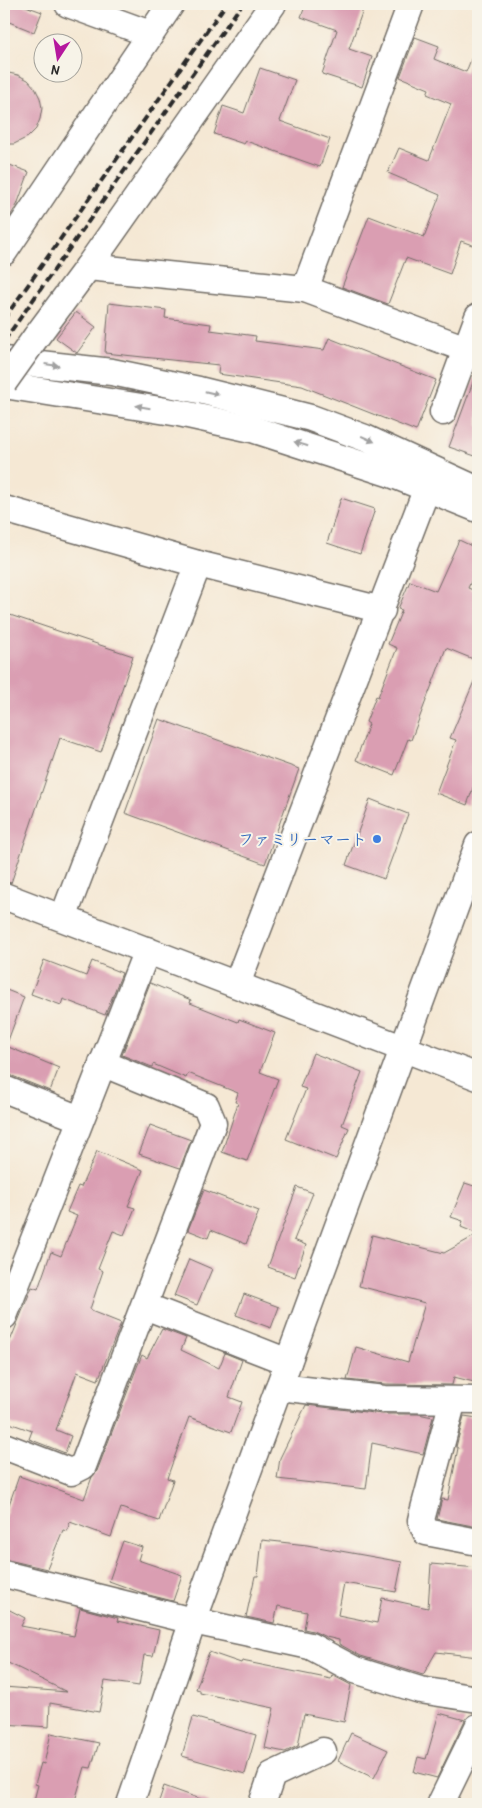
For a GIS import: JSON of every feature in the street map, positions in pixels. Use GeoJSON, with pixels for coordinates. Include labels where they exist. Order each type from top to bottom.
{"type":"FeatureCollection","features":[{"type":"Feature","properties":{"kind":"street"},"geometry":{"type":"LineString","coordinates":[[4,252],[171,4]]}},
{"type":"Feature","properties":{"kind":"street"},"geometry":{"type":"LineString","coordinates":[[273,4],[4,383],[252,429],[391,474],[478,509]]}},
{"type":"Feature","properties":{"kind":"street"},"geometry":{"type":"LineString","coordinates":[[305,289],[411,4]]}},
{"type":"Feature","properties":{"kind":"street"},"geometry":{"type":"LineString","coordinates":[[73,5],[150,34]]}},
{"type":"Feature","properties":{"kind":"street"},"geometry":{"type":"LineString","coordinates":[[88,267],[305,289],[466,349]]}},
{"type":"Feature","properties":{"kind":"street"},"geometry":{"type":"LineString","coordinates":[[443,412],[478,318]]}},
{"type":"Feature","properties":{"kind":"street"},"geometry":{"type":"LineString","coordinates":[[4,360],[112,372],[199,390],[302,416],[365,438],[478,490]]}},
{"type":"Feature","properties":{"kind":"street"},"geometry":{"type":"LineString","coordinates":[[238,984],[428,488]]}},
{"type":"Feature","properties":{"kind":"street"},"geometry":{"type":"LineString","coordinates":[[4,509],[198,564],[382,610]]}},
{"type":"Feature","properties":{"kind":"street"},"geometry":{"type":"LineString","coordinates":[[63,918],[198,564]]}},
{"type":"Feature","properties":{"kind":"street"},"geometry":{"type":"LineString","coordinates":[[130,1804],[193,1622],[478,845]]}},
{"type":"Feature","properties":{"kind":"street"},"geometry":{"type":"LineString","coordinates":[[4,896],[478,1077]]}},
{"type":"Feature","properties":{"kind":"street"},"geometry":{"type":"LineString","coordinates":[[4,1316],[9,1285],[80,1118],[147,950]]}},
{"type":"Feature","properties":{"kind":"street"},"geometry":{"type":"LineString","coordinates":[[4,1446],[71,1472],[83,1466],[213,1123],[206,1106],[102,1064]]}},
{"type":"Feature","properties":{"kind":"street"},"geometry":{"type":"LineString","coordinates":[[4,1089],[80,1118]]}},
{"type":"Feature","properties":{"kind":"street"},"geometry":{"type":"LineString","coordinates":[[145,1306],[288,1362]]}},
{"type":"Feature","properties":{"kind":"street"},"geometry":{"type":"LineString","coordinates":[[279,1387],[384,1399],[466,1400],[420,1520],[426,1532],[478,1542]]}},
{"type":"Feature","properties":{"kind":"street"},"geometry":{"type":"LineString","coordinates":[[4,1574],[193,1622],[310,1646],[355,1670],[420,1690],[478,1699]]}},
{"type":"Feature","properties":{"kind":"street"},"geometry":{"type":"LineString","coordinates":[[440,1803],[478,1727]]}},
{"type":"Feature","properties":{"kind":"street"},"geometry":{"type":"LineString","coordinates":[[262,1804],[272,1775],[324,1751]]}},
{"type":"Feature","properties":{"kind":"building"},"geometry":{"type":"Polygon","coordinates":[[[4,4],[20,4],[42,12],[34,32],[4,20],[4,4]]]}},
{"type":"Feature","properties":{"kind":"building"},"geometry":{"type":"Polygon","coordinates":[[[306,4],[365,4],[349,49],[372,57],[362,87],[322,74],[337,30],[301,17],[306,4]]]}},
{"type":"Feature","properties":{"kind":"building"},"geometry":{"type":"Polygon","coordinates":[[[415,37],[439,46],[434,59],[466,72],[478,42],[478,247],[461,241],[450,274],[406,258],[388,304],[342,287],[369,216],[424,237],[440,195],[388,173],[399,148],[429,160],[451,104],[427,94],[429,89],[400,77],[415,37]]]}},
{"type":"Feature","properties":{"kind":"building"},"geometry":{"type":"Polygon","coordinates":[[[260,68],[295,80],[280,121],[330,139],[320,167],[246,141],[244,144],[214,134],[223,106],[244,113],[260,68]]]}},
{"type":"Feature","properties":{"kind":"building"},"geometry":{"type":"Polygon","coordinates":[[[4,72],[18,75],[28,80],[40,98],[42,108],[36,129],[28,137],[14,144],[4,144],[4,72]]]}},
{"type":"Feature","properties":{"kind":"building"},"geometry":{"type":"Polygon","coordinates":[[[4,163],[29,172],[17,205],[4,226],[4,163]]]}},
{"type":"Feature","properties":{"kind":"building"},"geometry":{"type":"Polygon","coordinates":[[[109,303],[166,310],[165,318],[211,324],[210,330],[256,336],[255,341],[324,350],[329,338],[436,380],[416,431],[302,386],[218,374],[219,365],[105,353],[109,303]]]}},
{"type":"Feature","properties":{"kind":"building"},"geometry":{"type":"Polygon","coordinates":[[[76,312],[96,327],[77,353],[56,338],[76,312]]]}},
{"type":"Feature","properties":{"kind":"building"},"geometry":{"type":"Polygon","coordinates":[[[476,374],[478,374],[478,457],[449,447],[476,374]]]}},
{"type":"Feature","properties":{"kind":"building"},"geometry":{"type":"Polygon","coordinates":[[[341,498],[375,509],[360,554],[327,543],[341,498]]]}},
{"type":"Feature","properties":{"kind":"building"},"geometry":{"type":"Polygon","coordinates":[[[459,540],[478,549],[478,566],[468,588],[478,592],[478,661],[446,648],[411,740],[408,739],[394,775],[356,760],[369,724],[366,722],[397,648],[388,644],[402,610],[398,609],[410,581],[436,591],[459,540]]]}},
{"type":"Feature","properties":{"kind":"building"},"geometry":{"type":"Polygon","coordinates":[[[4,613],[133,656],[101,752],[60,738],[11,883],[4,881],[4,613]]]}},
{"type":"Feature","properties":{"kind":"building"},"geometry":{"type":"Polygon","coordinates":[[[478,672],[478,774],[467,805],[436,793],[456,740],[450,738],[478,672]]]}},
{"type":"Feature","properties":{"kind":"building"},"geometry":{"type":"Polygon","coordinates":[[[159,719],[299,769],[265,864],[125,813],[159,719]]]}},
{"type":"Feature","properties":{"kind":"building"},"geometry":{"type":"Polygon","coordinates":[[[370,799],[408,814],[384,879],[346,865],[370,799]]]}},
{"type":"Feature","properties":{"kind":"building"},"geometry":{"type":"Polygon","coordinates":[[[44,960],[86,976],[92,961],[122,973],[105,1015],[63,999],[61,1005],[31,994],[44,960]]]}},
{"type":"Feature","properties":{"kind":"building"},"geometry":{"type":"Polygon","coordinates":[[[150,983],[191,1000],[190,1003],[238,1022],[239,1019],[275,1033],[260,1072],[278,1079],[247,1161],[222,1152],[238,1103],[235,1102],[238,1093],[188,1073],[186,1078],[153,1064],[152,1067],[122,1055],[150,983]]]}},
{"type":"Feature","properties":{"kind":"building"},"geometry":{"type":"Polygon","coordinates":[[[4,989],[24,997],[6,1046],[59,1068],[50,1091],[4,1074],[4,989]]]}},
{"type":"Feature","properties":{"kind":"building"},"geometry":{"type":"Polygon","coordinates":[[[313,1053],[362,1072],[342,1125],[349,1128],[336,1159],[286,1139],[306,1089],[300,1087],[313,1053]]]}},
{"type":"Feature","properties":{"kind":"building"},"geometry":{"type":"Polygon","coordinates":[[[150,1125],[191,1140],[180,1168],[139,1154],[150,1125]]]}},
{"type":"Feature","properties":{"kind":"building"},"geometry":{"type":"Polygon","coordinates":[[[97,1151],[143,1170],[128,1206],[135,1208],[124,1235],[113,1231],[98,1269],[103,1271],[90,1309],[121,1323],[98,1380],[77,1372],[56,1430],[71,1436],[65,1453],[29,1439],[32,1431],[4,1421],[4,1356],[32,1287],[38,1289],[51,1252],[61,1256],[77,1216],[67,1212],[78,1186],[81,1187],[97,1151]]]}},
{"type":"Feature","properties":{"kind":"building"},"geometry":{"type":"Polygon","coordinates":[[[465,1183],[478,1186],[478,1234],[461,1227],[463,1221],[451,1217],[465,1183]]]}},
{"type":"Feature","properties":{"kind":"building"},"geometry":{"type":"Polygon","coordinates":[[[297,1187],[313,1193],[294,1240],[306,1245],[295,1277],[268,1267],[297,1187]]]}},
{"type":"Feature","properties":{"kind":"building"},"geometry":{"type":"Polygon","coordinates":[[[204,1190],[259,1211],[246,1244],[211,1230],[208,1238],[188,1230],[204,1190]]]}},
{"type":"Feature","properties":{"kind":"building"},"geometry":{"type":"Polygon","coordinates":[[[478,1234],[478,1383],[454,1377],[452,1385],[385,1384],[347,1380],[356,1347],[408,1362],[425,1303],[359,1286],[372,1235],[444,1253],[478,1234]]]}},
{"type":"Feature","properties":{"kind":"building"},"geometry":{"type":"Polygon","coordinates":[[[189,1259],[212,1269],[197,1305],[174,1296],[189,1259]]]}},
{"type":"Feature","properties":{"kind":"building"},"geometry":{"type":"Polygon","coordinates":[[[244,1294],[279,1307],[271,1328],[236,1315],[244,1294]]]}},
{"type":"Feature","properties":{"kind":"building"},"geometry":{"type":"Polygon","coordinates":[[[162,1329],[186,1338],[181,1350],[219,1368],[225,1353],[242,1360],[229,1397],[242,1402],[231,1432],[189,1417],[167,1478],[173,1480],[159,1521],[121,1508],[111,1537],[70,1522],[67,1531],[63,1530],[47,1569],[4,1559],[4,1519],[19,1476],[84,1499],[92,1477],[97,1471],[142,1355],[147,1358],[162,1329]]]}},
{"type":"Feature","properties":{"kind":"building"},"geometry":{"type":"Polygon","coordinates":[[[306,1405],[382,1414],[418,1414],[433,1417],[423,1454],[372,1443],[366,1489],[277,1479],[280,1458],[306,1405]]]}},
{"type":"Feature","properties":{"kind":"building"},"geometry":{"type":"Polygon","coordinates":[[[464,1416],[478,1418],[478,1527],[437,1519],[442,1499],[448,1500],[458,1448],[456,1447],[464,1416]]]}},
{"type":"Feature","properties":{"kind":"building"},"geometry":{"type":"Polygon","coordinates":[[[262,1540],[307,1545],[402,1562],[396,1592],[344,1583],[338,1615],[377,1623],[382,1598],[428,1608],[431,1564],[478,1568],[478,1657],[436,1652],[423,1675],[361,1656],[339,1644],[339,1640],[304,1629],[307,1612],[278,1606],[274,1623],[246,1617],[255,1576],[258,1576],[262,1540]]]}},
{"type":"Feature","properties":{"kind":"building"},"geometry":{"type":"Polygon","coordinates":[[[123,1541],[142,1547],[138,1560],[182,1575],[173,1601],[145,1594],[109,1581],[123,1541]]]}},
{"type":"Feature","properties":{"kind":"building"},"geometry":{"type":"Polygon","coordinates":[[[4,1607],[25,1618],[21,1626],[74,1636],[80,1608],[118,1618],[117,1621],[159,1630],[153,1656],[144,1655],[139,1686],[105,1681],[99,1712],[50,1703],[49,1727],[4,1724],[4,1687],[67,1692],[4,1661],[4,1607]]]}},
{"type":"Feature","properties":{"kind":"building"},"geometry":{"type":"Polygon","coordinates":[[[209,1652],[241,1663],[242,1661],[331,1679],[332,1675],[351,1685],[344,1722],[304,1714],[298,1746],[285,1752],[265,1748],[274,1708],[200,1693],[200,1690],[196,1689],[209,1652]]]}},
{"type":"Feature","properties":{"kind":"building"},"geometry":{"type":"Polygon","coordinates":[[[439,1713],[465,1720],[437,1778],[414,1772],[418,1757],[426,1759],[439,1713]]]}},
{"type":"Feature","properties":{"kind":"building"},"geometry":{"type":"Polygon","coordinates":[[[193,1717],[256,1735],[245,1774],[182,1756],[193,1717]]]}},
{"type":"Feature","properties":{"kind":"building"},"geometry":{"type":"Polygon","coordinates":[[[51,1733],[99,1743],[91,1768],[85,1767],[74,1804],[33,1804],[38,1785],[35,1784],[41,1763],[44,1764],[51,1733]]]}},
{"type":"Feature","properties":{"kind":"building"},"geometry":{"type":"Polygon","coordinates":[[[351,1733],[388,1750],[374,1778],[338,1761],[351,1733]]]}},
{"type":"Feature","properties":{"kind":"building"},"geometry":{"type":"Polygon","coordinates":[[[164,1786],[209,1802],[209,1804],[158,1804],[164,1786]]]}},
{"type":"Feature","properties":{"kind":"railway"},"geometry":{"type":"LineString","coordinates":[[4,319],[226,4]]}},
{"type":"Feature","properties":{"kind":"railway"},"geometry":{"type":"LineString","coordinates":[[4,341],[242,4]]}},
{"type":"Feature","properties":{"kind":"place","name":"ファミリーマート"},"geometry":{"type":"Point","coordinates":[377,839]}}]}
